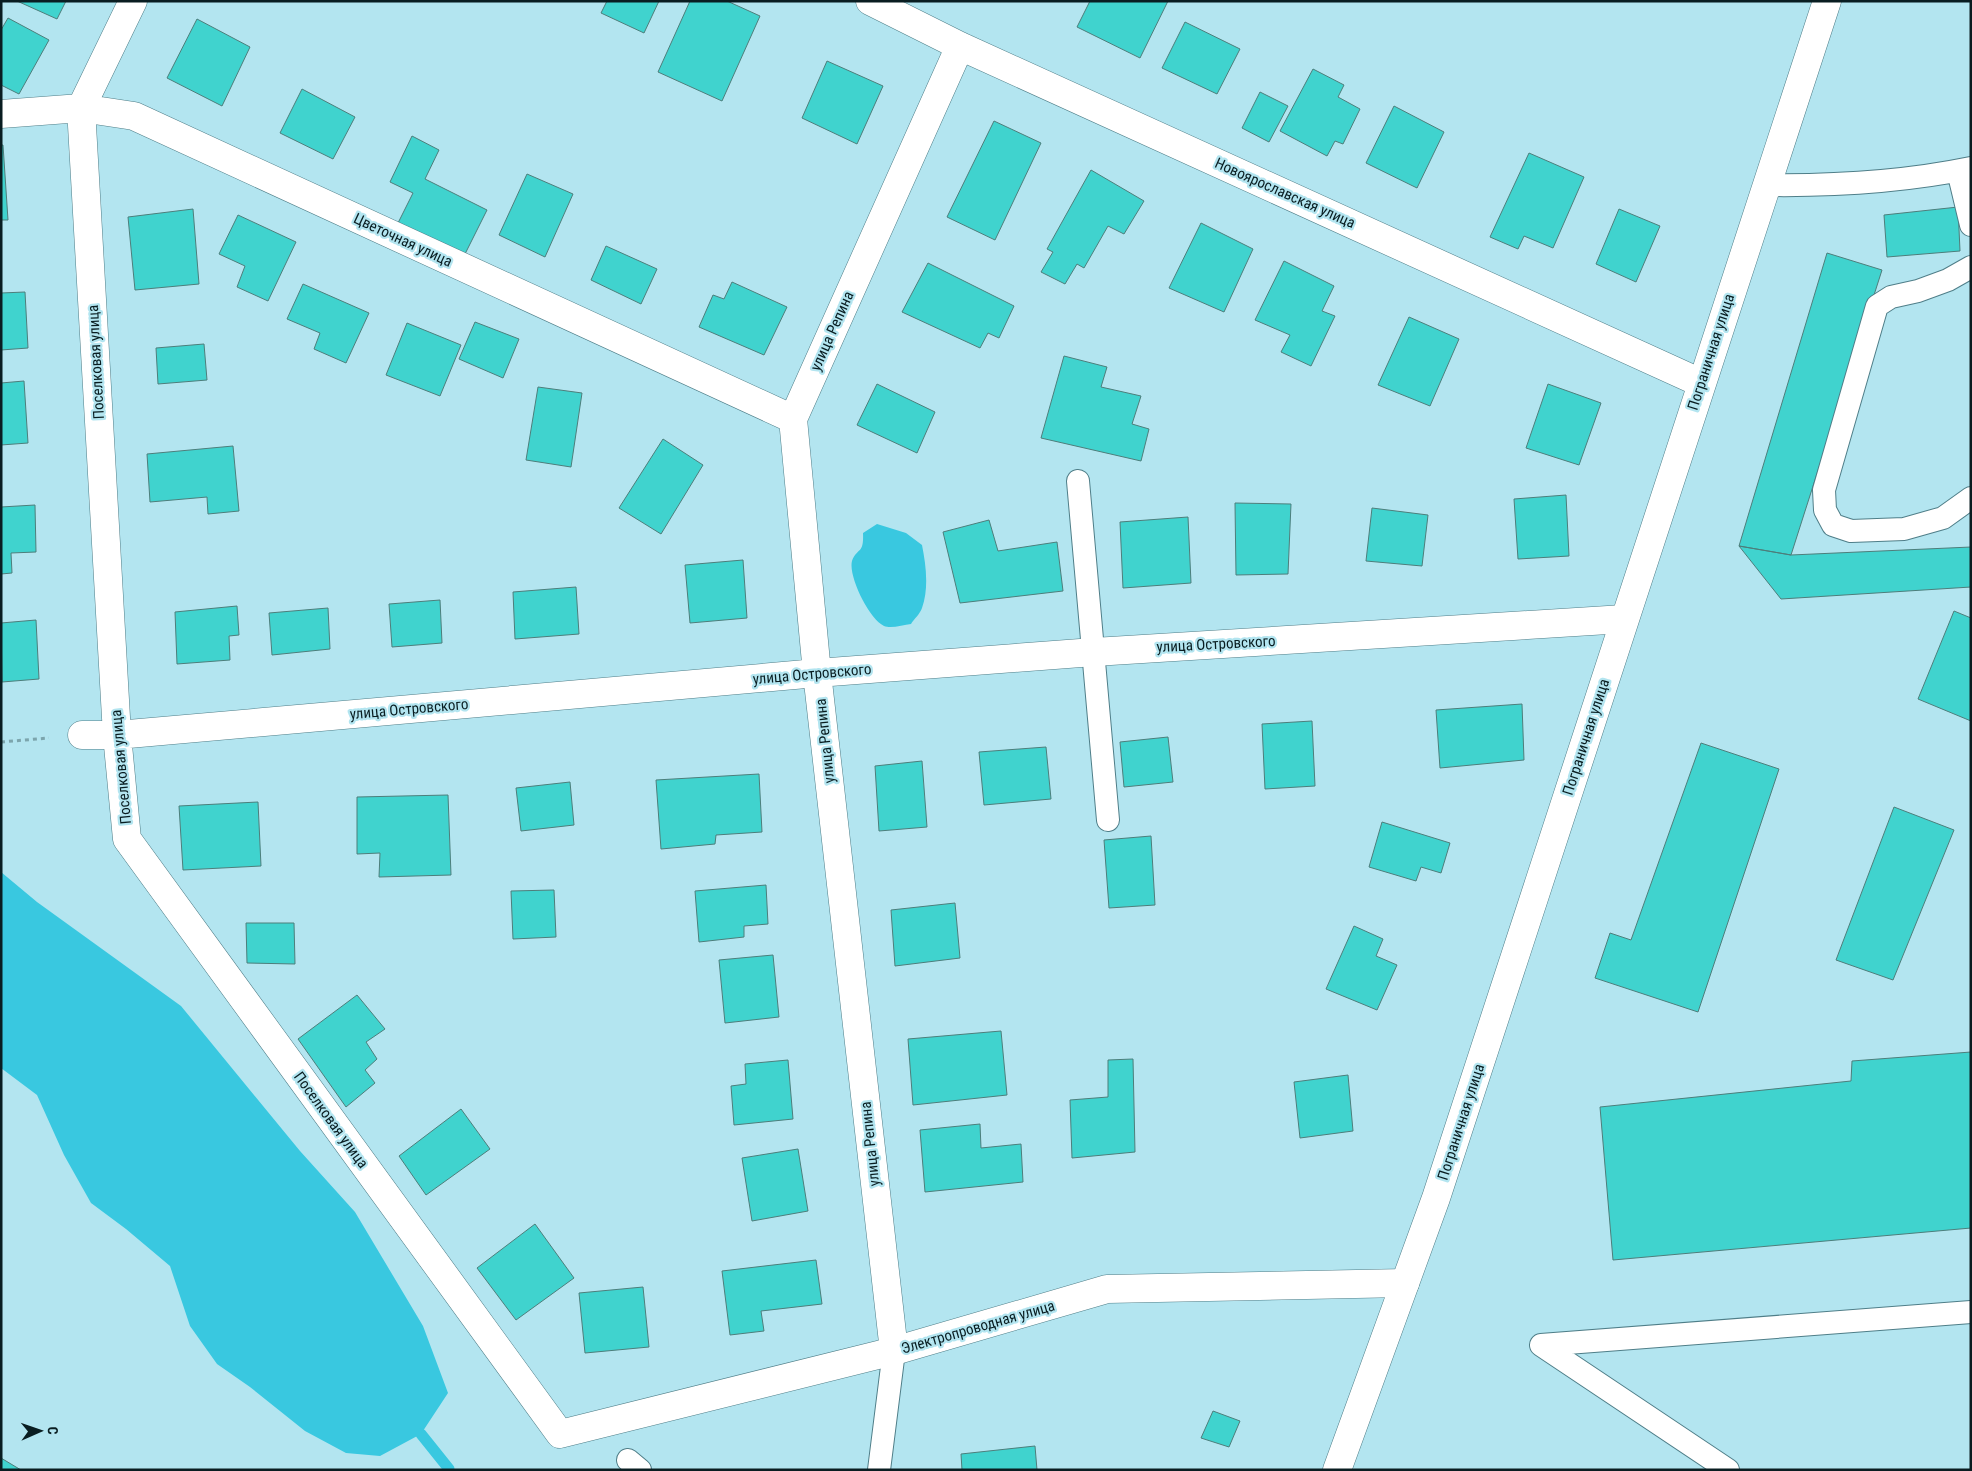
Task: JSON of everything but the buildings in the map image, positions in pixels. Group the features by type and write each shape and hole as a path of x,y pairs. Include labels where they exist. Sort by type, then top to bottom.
{"street":[{"name":"Поселковая улица","path":"133,1 81,108 117,735 127,838 560,1434"},
{"name":"Новоярославская улица","path":"870,1 960,46 1701,383"},
{"name":"Пограничная улица","path":"1337,1470 1436,1198 1765,185 1827,1"},
{"name":"улица Репина","path":"894,1351 817,673 792,419 960,46"},
{"name":"Цветочная улица","path":"1,114 81,108 134,116 792,419"},
{"name":"улица Островского","path":"82,735 117,735 817,673 1094,652 1624,619"},
{"name":"Электропроводная улица","path":"560,1434 894,1351 1107,1289 1405,1283"}],"lane":[{"path":"1765,185 1814,186 1889,181 1964,170 1971,225"},
{"path":"1971,267 1948,280 1891,297 1877,306 1824,490 1825,510 1833,525 1851,531 1904,529 1943,518 1971,498"},
{"path":"1078,481 1108,820"},
{"path":"1728,1470 1541,1345 1971,1312"},
{"path":"879,1470 894,1351"}],"path":[{"path":"1,742 82,735"}],"water":[{"path":"877,524 906,533 922,545 926,568 926,593 921,610 911,624 887,627 878,622 866,606 856,586 852,561 861,548 863,533"},
{"path":"1,872 37,902 181,1006 300,1151 355,1212 423,1326 448,1393 421,1434 380,1456 346,1453 305,1431 250,1387 217,1364 190,1326 170,1266 91,1203 64,1155 37,1095 1,1068"}],"waterway":[{"path":"421,1434 449,1469"}]}
